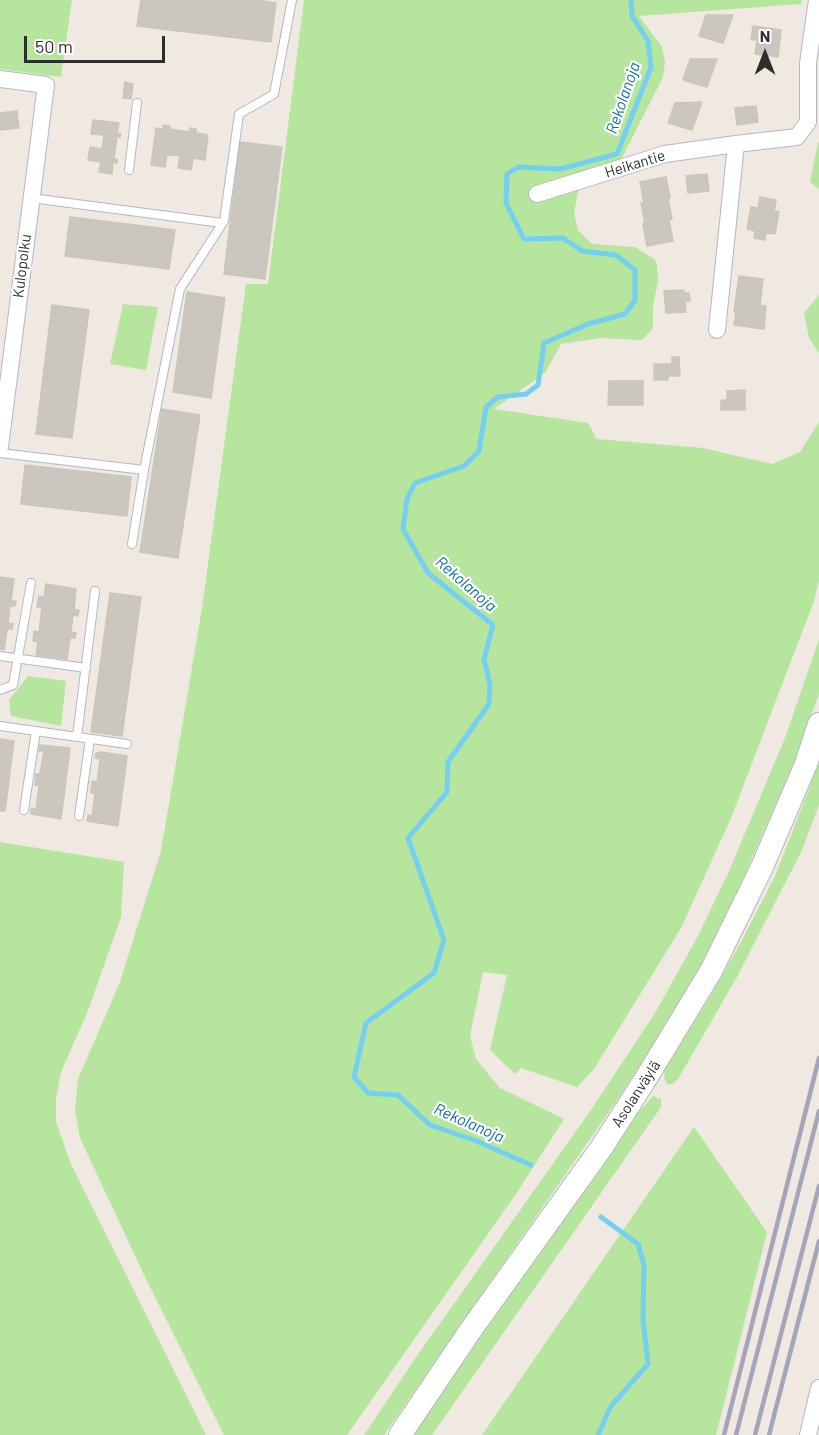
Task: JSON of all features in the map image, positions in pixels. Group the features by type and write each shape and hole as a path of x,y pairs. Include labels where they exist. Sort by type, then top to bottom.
{"main road":[{"name":"Asolanväylä","path":"400,1435 470,1331 602,1147 711,971 762,867 806,764 819,724"}],"street":[{"name":"Heikantie","path":"537,194 664,154 796,137 808,122 808,63 817,0"},
{"name":"Kulopolku","path":"0,79 46,85 0,447"},
{"path":"717,330 736,144"},
{"path":"808,1435 819,1388"}],"lane":[{"path":"132,544 144,470 180,289 222,223 239,114 274,94 292,0"},
{"path":"129,170 137,103"},
{"path":"31,198 222,223"},
{"path":"0,453 144,470"},
{"path":"0,690 13,685 31,583"},
{"path":"76,737 96,591"},
{"path":"0,657 86,668"},
{"path":"0,726 127,744"},
{"path":"24,810 36,731"},
{"path":"79,816 90,739"}],"green space":[{"path":"0,0 72,0 61,77 0,69"},
{"path":"304,0 802,0 801,4 639,16 662,47 665,62 663,77 620,162 582,171 574,213 578,230 592,244 635,247 654,259 657,264 658,280 653,307 653,328 642,340 600,338 561,344 545,373 494,409 588,423 597,439 703,448 772,464 800,452 819,422 819,580 814,601 731,818 681,928 594,1069 577,1087 521,1068 515,1074 490,1050 507,975 483,972 470,1036 476,1059 500,1088 564,1119 516,1194 347,1435 224,1435 144,1275 80,1138 75,1109 78,1079 120,982 161,851 202,608 246,284 268,284"},
{"path":"819,142 819,189 810,182"},
{"path":"819,295 819,353 809,338 804,313"},
{"path":"123,304 158,307 146,370 110,364"},
{"path":"819,639 819,694 794,762 742,881 703,961 669,1021 613,1106 384,1435 364,1435 412,1363 591,1110 655,1013 698,936 729,871 785,738"},
{"path":"28,676 66,681 61,726 11,716 9,700"},
{"path":"819,763 819,805 802,850 737,977 678,1079 673,1084 667,1084 664,1077 665,1068 710,997 775,876"},
{"path":"0,842 124,862 121,917 89,1008 61,1072 56,1099 56,1122 71,1164 206,1435 0,1435"},
{"path":"653,1096 661,1099 661,1107 432,1435 412,1435 631,1121"},
{"path":"694,1127 767,1232 716,1435 482,1435"}],"building":[{"path":"141,0 255,0 276,3 271,42 137,26"},
{"path":"706,15 733,15 723,43 699,36"},
{"path":"753,26 781,30 778,57 755,54 757,40 751,40"},
{"path":"690,59 717,59 707,87 683,80"},
{"path":"125,82 133,84 131,99 123,98"},
{"path":"702,102 692,130 668,123 675,103"},
{"path":"756,106 758,122 737,125 735,108"},
{"path":"17,111 19,128 0,130 0,113"},
{"path":"93,120 119,123 117,133 121,134 117,137 114,159 117,159 117,163 113,162 112,174 99,172 101,162 88,160 90,147 102,149 104,135 91,134"},
{"path":"163,125 170,126 170,129 189,132 190,128 196,129 196,133 208,135 205,160 193,158 191,170 178,168 180,156 167,155 165,167 151,165 156,128 163,129"},
{"path":"240,142 282,147 265,279 224,274"},
{"path":"707,174 709,191 688,193 686,176"},
{"path":"666,177 673,241 647,246 640,182"},
{"path":"760,197 776,200 774,211 779,212 775,234 766,233 765,240 754,238 755,231 747,229 751,207 758,208"},
{"path":"70,217 175,230 169,269 65,256"},
{"path":"739,276 763,279 760,305 766,306 764,329 734,325"},
{"path":"684,290 684,293 689,293 690,301 685,302 686,312 666,313 664,291"},
{"path":"187,292 225,298 211,398 173,392"},
{"path":"52,305 89,310 72,438 36,434"},
{"path":"672,357 679,357 680,376 668,376 668,380 654,380 654,364 672,364"},
{"path":"609,381 643,381 643,405 608,405"},
{"path":"745,390 745,410 721,410 721,400 727,400 727,391"},
{"path":"162,409 200,415 178,558 140,552"},
{"path":"25,465 131,477 127,516 21,504"},
{"path":"0,577 14,579 11,601 16,601 15,606 10,606 8,623 13,624 12,629 7,629 4,650 0,649"},
{"path":"46,584 76,589 74,610 79,610 78,616 73,615 71,632 76,633 75,638 70,638 67,659 36,655 38,642 33,641 34,631 39,632 42,607 37,607 39,596 44,597"},
{"path":"110,593 141,597 122,736 91,732"},
{"path":"0,739 14,741 5,811 0,811"},
{"path":"40,745 70,748 61,819 31,814 31,808 36,809 39,786 35,785 36,774 40,774 44,751 39,751"},
{"path":"96,753 127,756 118,826 87,821 88,815 92,816 95,793 91,793 92,781 97,782 100,759 95,758"}],"waterway":[{"name":"Rekolanoja","path":"531,1165 474,1140 430,1125 398,1095 368,1093 354,1077 366,1023 434,973 444,940 408,838 447,792 448,762 489,704 490,685 484,659 493,625 428,573 403,529 407,499 415,483 464,466 479,451 486,407 498,397 526,394 538,385 544,343 588,324 625,314 635,300 635,270 616,255 582,251 563,238 524,239 506,203 507,174 518,167 560,169 617,154 651,67 648,41 632,16 631,0"},
{"name":"Rekolanoja","path":"598,1435 611,1406 648,1364 643,1320 644,1265 638,1244 601,1217"}],"railway":[{"path":"724,1435 819,1058"},
{"path":"736,1435 819,1111"},
{"path":"755,1435 819,1186"},
{"path":"769,1435 819,1241"}]}
